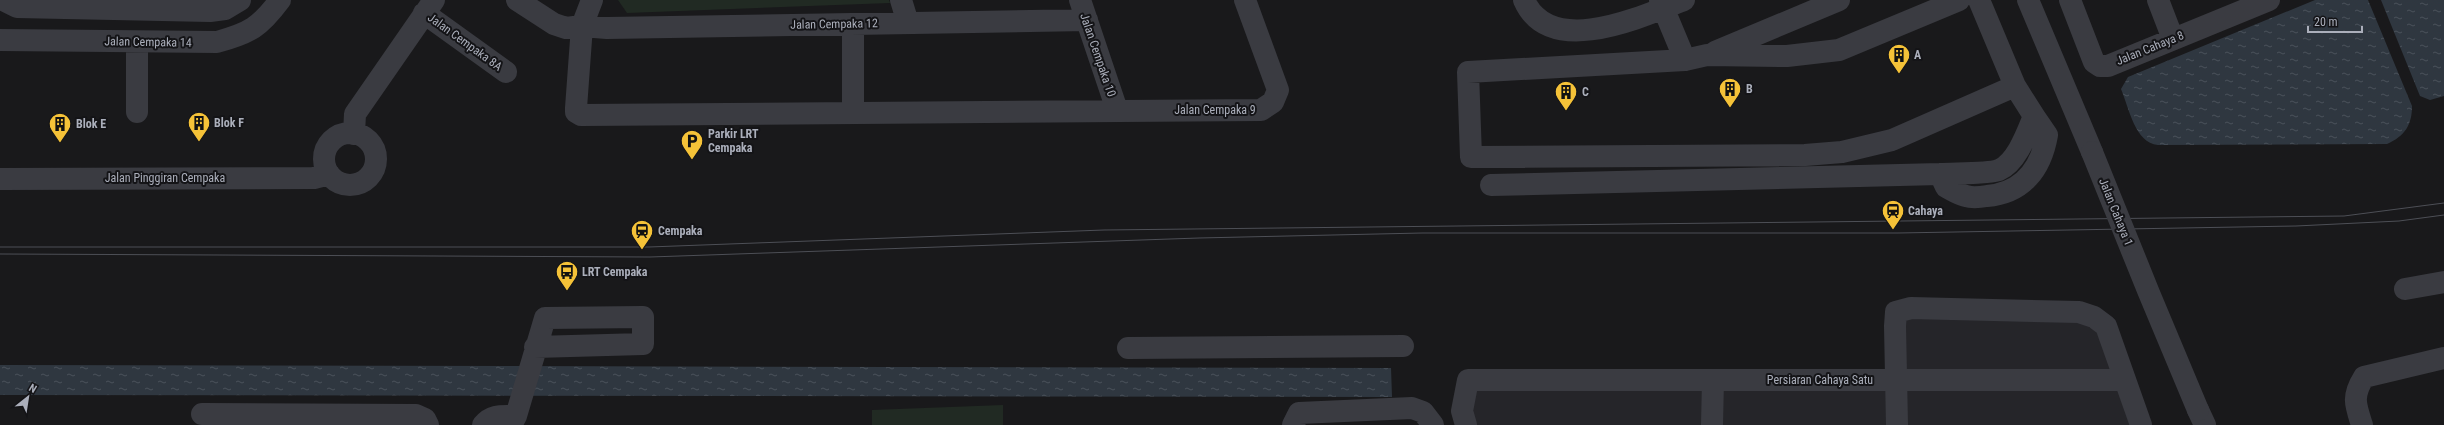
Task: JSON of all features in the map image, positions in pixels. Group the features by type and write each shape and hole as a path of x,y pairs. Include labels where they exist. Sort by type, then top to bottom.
{"street":[{"path":"3,0 17,7 58,4 153,5 210,11 225,9 240,0"},
{"name":"Jalan Cempaka 14","path":"0,40 217,42 243,35 264,21 280,0"},
{"name":"Jalan Cempaka 12","path":"517,0 554,24 566,28 582,26 607,28 1087,20"},
{"path":"582,26 592,0"},
{"path":"901,0 908,23"},
{"name":"Jalan Cempaka 10","path":"1080,0 1117,110"},
{"name":"Jalan Cempaka 9","path":"582,26 576,108 578,114 1261,110 1273,102 1278,90 1245,0"},
{"path":"1524,0 1530,13 1540,21 1551,26 1582,31 1613,26 1661,4 1684,0"},
{"path":"1707,56 1839,0"},
{"path":"1959,0 1839,50 1787,56 1707,56 1685,60 1468,72 1471,157 1805,156 1842,152 1892,140 2015,86"},
{"path":"1491,185 1940,174 1998,170 2010,161 2020,147 2034,116 2015,86 1979,0"},
{"name":"Jalan Cahaya 1","path":"2028,0 2202,417"},
{"name":"Jalan Cahaya 8","path":"2070,0 2094,62 2100,66 2108,66 2173,39 2244,5 2269,0"},
{"path":"2158,0 2173,39"},
{"path":"1661,4 1685,60"},
{"path":"354,134 355,114 429,6"},
{"name":"Jalan Cempaka 8A","path":"429,6 506,72"},
{"path":"853,24 853,112"},
{"path":"137,42 137,112"},
{"path":"354,134 362,136 373,148 376,156 373,172 360,183 351,185 339,182 328,174 324,157 331,141 338,136 354,134"},
{"name":"Jalan Pinggiran Cempaka","path":"0,178 314,178 328,174"},
{"path":"2405,289 2444,282"},
{"path":"1897,425 1895,380 1896,312 1910,308 2079,312 2094,317 2106,326 2141,425"},
{"path":"483,425 488,419 497,416 516,415 534,353 545,318 643,317 643,344 534,353"},
{"path":"1128,348 1403,346"},
{"path":"2362,425 2357,410 2355,392 2364,377 2444,358"},
{"name":"Persiaran Cahaya Satu","path":"1466,425 1462,411 1468,380 2124,380"},
{"path":"1712,425 1713,380"},
{"path":"1293,425 1299,413 1412,408 1423,412 1433,425"},
{"path":"202,414 416,415 425,418 428,425"}],"shaded area":[{"path":"618,0 889,0 890,3 627,13"},
{"path":"1900,315 2094,322 2133,425 1474,425 1469,411 1474,388 1901,388"},
{"path":"1003,405 1003,425 872,425 872,410"}],"water":[{"path":"2315,0 2368,0 2412,106 2409,124 2403,133 2393,141 2387,144 2158,145 2150,143 2138,131 2130,115 2121,89 2128,77"},
{"path":"2381,0 2444,0 2444,96 2430,100 2420,96"},
{"path":"0,365 1391,368 1392,397 0,395"}],"tram line":[{"path":"0,247 649,247 1104,230 2344,216 2444,203"},
{"path":"0,254 650,257 1199,238 1422,233 1898,233 2296,226 2399,221 2444,215"}],"place":[{"name":"A","path":"1899,74"},
{"name":"B","path":"1730,108"},
{"name":"C","path":"1566,112"},
{"name":"Blok F","path":"199,142"},
{"name":"Blok E","path":"60,144"},
{"name":"Parkir LRT Cempaka","path":"692,160"},
{"name":"Cahaya","path":"1893,230"},
{"name":"Cempaka","path":"642,250"},
{"name":"LRT Cempaka","path":"567,292"}]}
